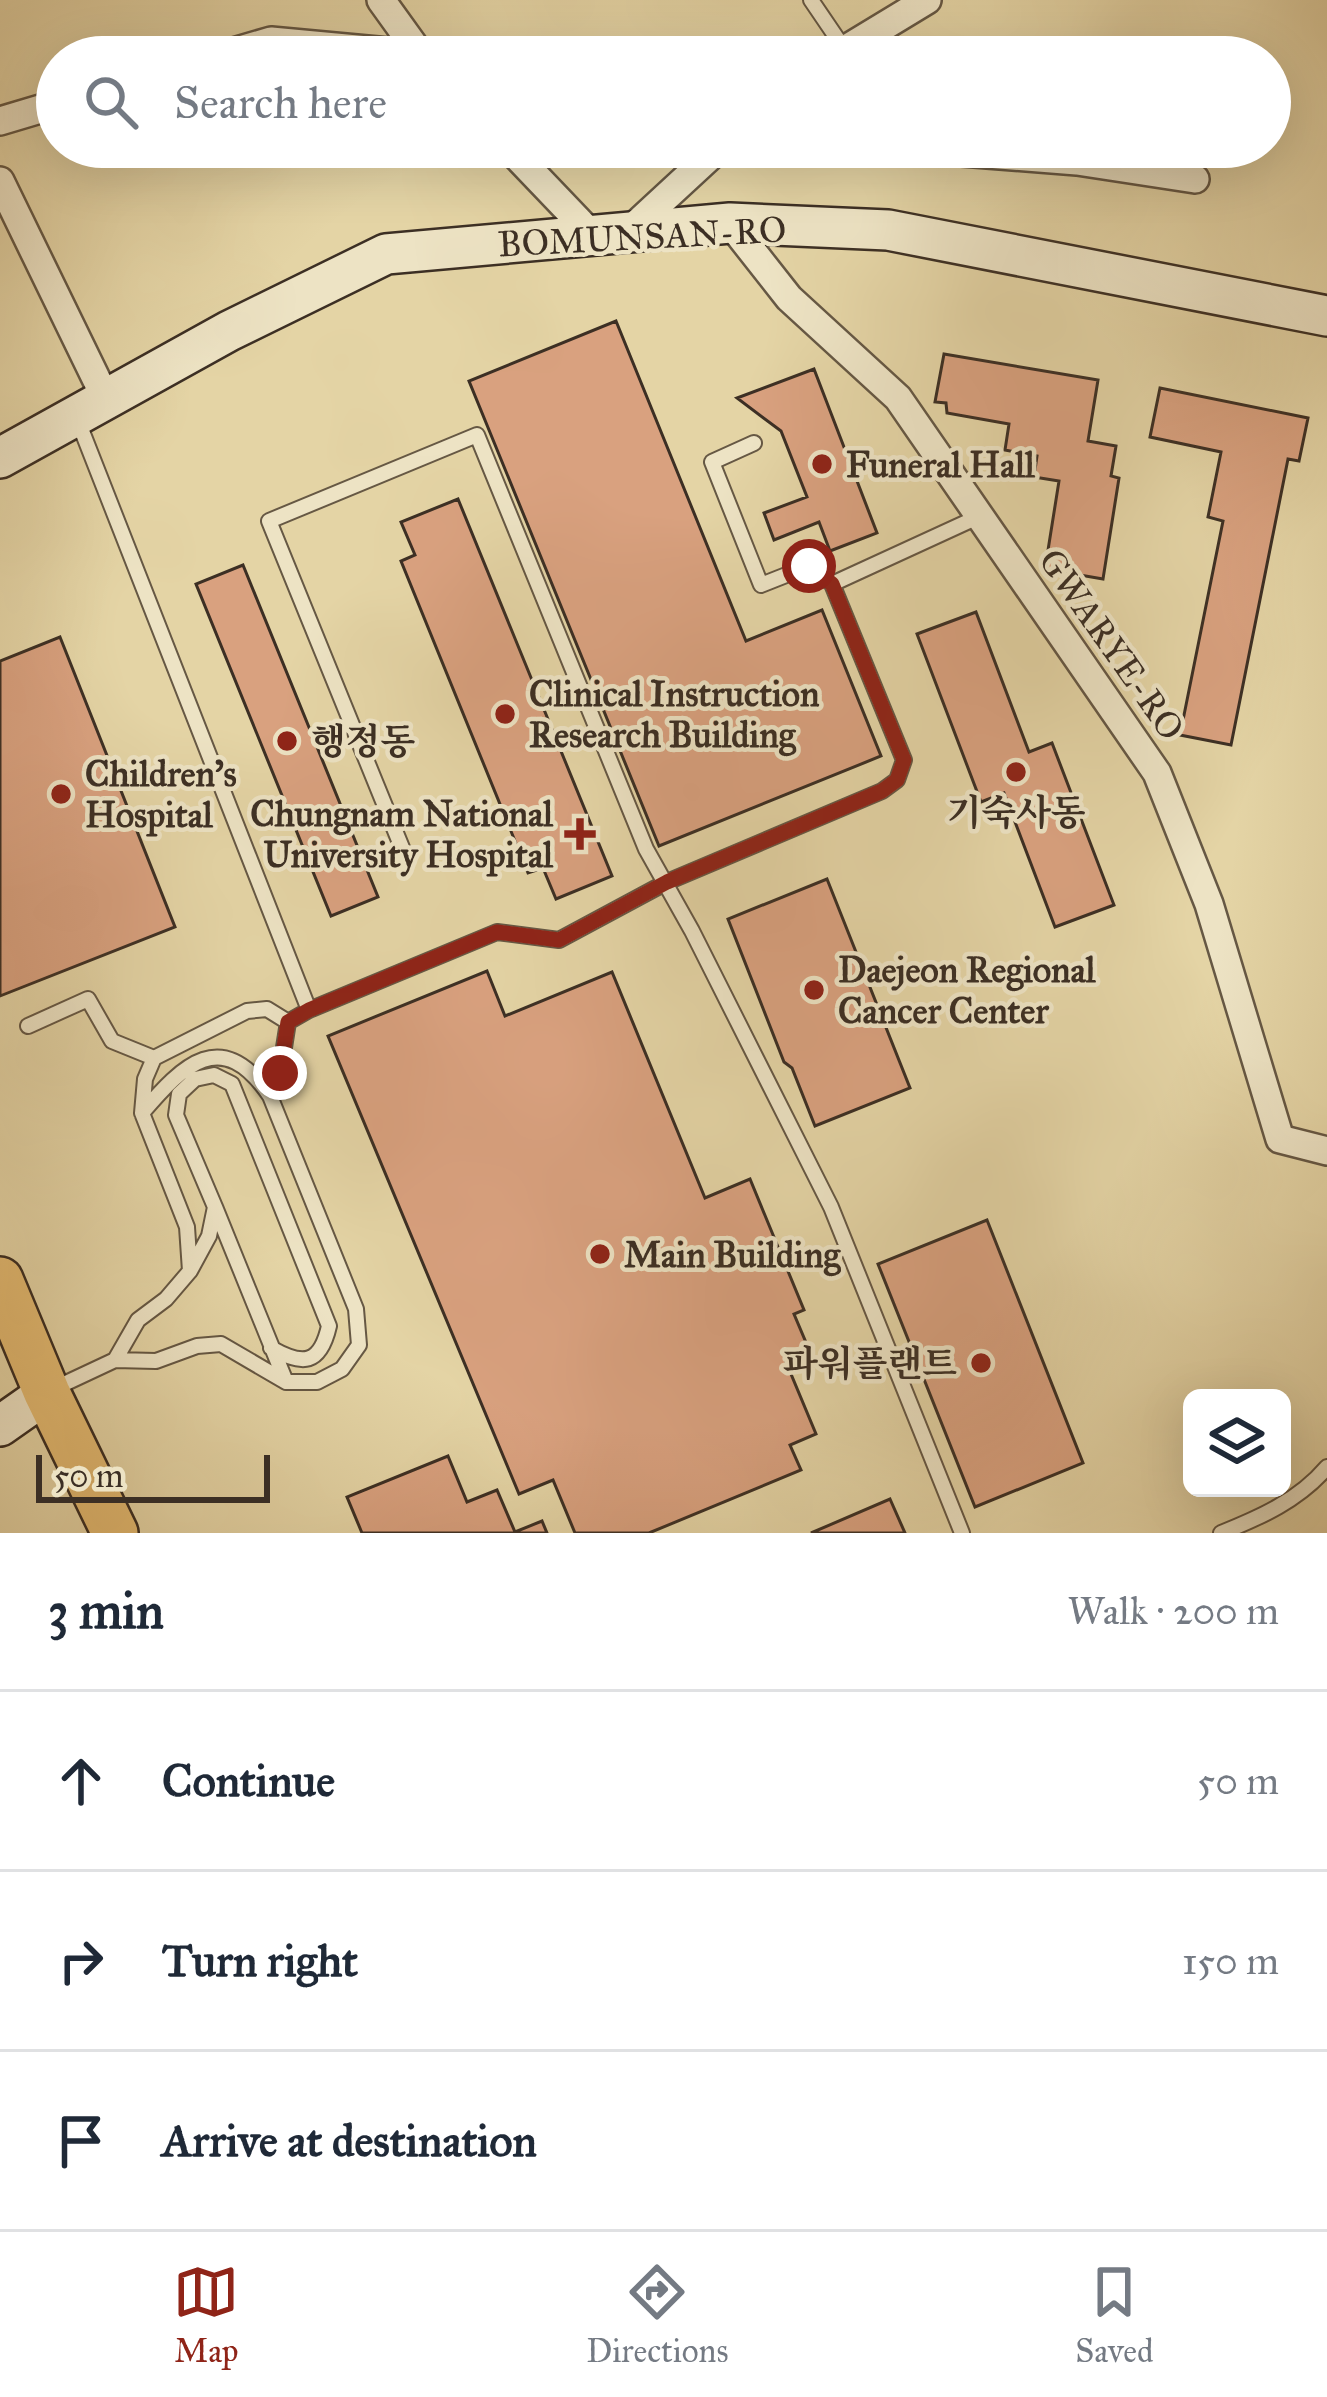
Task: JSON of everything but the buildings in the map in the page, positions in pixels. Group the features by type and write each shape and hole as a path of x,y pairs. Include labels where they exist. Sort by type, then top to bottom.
{"main road":[{"name":"BOMUNSAN-RO","path":"0,458 229,331 386,254 730,223 888,230 1327,316"},
{"path":"0,1280 47,1393 115,1533"},
{"path":"0,1426 47,1393"}],"street":[{"path":"382,0 408,36"},
{"path":"868,36 927,0"},
{"path":"0,122 36,111"},
{"path":"533,168 610,234 693,168"},
{"path":"1123,168 1195,179"},
{"path":"0,181 91,409"},
{"name":"GWARYE-RO","path":"730,223 789,298 898,398 1157,773 1209,904 1280,1139 1327,1151"}],"lane":[{"path":"811,0 830,36"},
{"path":"91,409 309,1010"},
{"path":"406,860 269,521 477,435 646,849 832,1207 962,1533"},
{"path":"288,1022 497,932 559,940 667,882 882,791 897,780 904,760 832,584 809,566 760,585 712,463 754,443"},
{"path":"832,584 980,516"},
{"path":"28,1026 88,999 112,1041 154,1058"},
{"path":"190,1271 187,1227 142,1113 145,1079 154,1058 247,1011 267,1009 288,1022"},
{"path":"270,1096 280,1073 288,1022"},
{"path":"47,1393 115,1360 156,1360 197,1346 221,1344 286,1382 317,1382 342,1369 359,1345 356,1309 270,1096 244,1068 223,1058 201,1060 178,1070 142,1113"},
{"path":"271,1348 292,1360 310,1359 324,1348 329,1326 232,1084 214,1075 195,1079 179,1094 176,1115 215,1207 271,1348 286,1382"},
{"path":"115,1360 139,1320 190,1271 209,1235 215,1207"},
{"path":"1221,1533 1280,1506 1311,1486 1327,1468"}],"place":[{"name":"Funeral Hall","path":"822,464"},
{"name":"Clinical Instruction Research Building","path":"505,714"},
{"name":"행정동","path":"287,741"},
{"name":"기숙사동","path":"1016,772"},
{"name":"Children's Hospital","path":"61,794"},
{"name":"Chungnam National University Hospital","path":"580,834"},
{"name":"Daejeon Regional Cancer Center","path":"814,990"},
{"name":"Main Building","path":"600,1254"},
{"name":"파워플랜트","path":"981,1363"}],"route":[{"path":"280,1073 288,1022 309,1010 497,932 559,940 667,882 882,791 897,780 904,760 832,584 809,566"}]}
